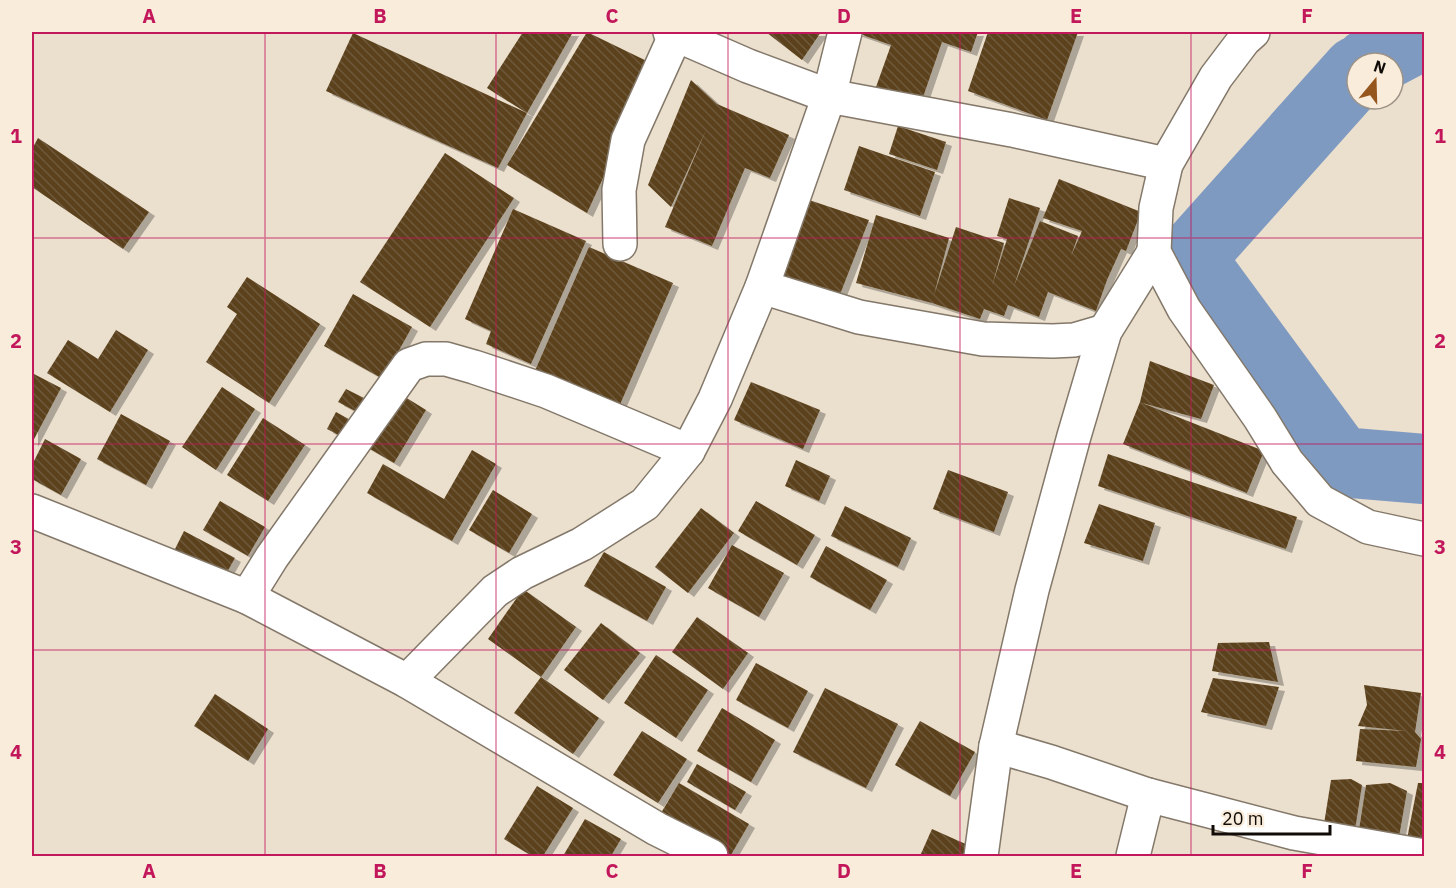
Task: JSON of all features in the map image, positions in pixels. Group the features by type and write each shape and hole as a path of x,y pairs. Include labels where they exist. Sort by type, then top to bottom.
{"street":[{"path":"407,681 495,591 522,573 582,544 645,504 688,451 715,399 762,287 829,96 845,32"},
{"path":"981,856 996,746 1032,590 1105,332 1154,252 1156,208 1166,164 1216,77 1244,40 1253,32"},
{"path":"620,244 619,190 628,140 673,33 748,66 829,96 1012,130 1166,164"},
{"path":"1154,252 1191,318 1260,418 1287,462 1320,501 1368,527 1425,539"},
{"path":"762,287 859,317 983,339 1064,340 1105,332"},
{"path":"247,597 272,557 409,365 426,359 456,361 546,391 688,451"},
{"path":"32,512 247,597 407,681 657,829 711,856"},
{"path":"996,746 1148,795 1294,832 1425,856"},
{"path":"1133,856 1148,795"}],"building":[{"path":"523,32 573,32 527,113 487,88"},
{"path":"587,32 655,65 587,213 507,165"},
{"path":"766,32 821,32 802,60"},
{"path":"854,32 978,32 971,52 942,42 921,103 876,87 891,45"},
{"path":"988,32 1078,32 1047,120 968,91"},
{"path":"353,33 527,113 498,168 326,91"},
{"path":"691,80 717,104 789,135 770,178 745,168 712,246 665,227 706,130 671,207 648,185"},
{"path":"898,126 946,142 937,170 889,154"},
{"path":"38,138 149,212 123,249 32,187 32,149"},
{"path":"859,146 935,172 920,216 844,190"},
{"path":"445,153 514,198 430,327 360,282"},
{"path":"1059,179 1141,212 1126,251 1121,249 1096,311 1048,292 1039,317 1008,305 1004,316 984,309 980,319 932,303 856,283 876,215 949,238 934,295 956,227 1004,243 992,286 1007,239 997,236 1009,198 1040,208 1014,286 1040,221 1078,236 1071,256 1082,231 1043,218"},
{"path":"803,198 869,220 839,297 776,276"},
{"path":"513,209 586,241 531,364 486,344 491,331 465,319"},
{"path":"589,247 673,283 618,409 534,373"},
{"path":"247,277 320,324 269,403 206,362 237,314 227,307"},
{"path":"353,294 412,327 383,379 324,346"},
{"path":"116,330 148,350 110,412 47,373 68,340 98,359"},
{"path":"1150,361 1214,385 1201,419 1142,403 1264,451 1247,493 1123,444 1140,402"},
{"path":"32,373 61,388 32,443"},
{"path":"751,382 820,410 803,449 734,420"},
{"path":"222,387 255,409 216,470 182,447"},
{"path":"346,389 372,402 350,441 327,429 336,412 354,422 359,413 338,402"},
{"path":"397,392 426,410 394,463 365,446"},
{"path":"121,414 170,441 146,485 97,459"},
{"path":"263,418 305,445 268,501 227,475"},
{"path":"45,439 81,459 61,495 32,479 32,465"},
{"path":"472,450 496,464 452,541 367,493 383,464 444,499"},
{"path":"1108,454 1297,517 1286,549 1098,486"},
{"path":"796,460 830,476 819,501 785,486"},
{"path":"948,470 1008,492 994,532 933,509"},
{"path":"493,490 532,514 509,553 469,530"},
{"path":"220,501 265,527 248,556 203,530"},
{"path":"756,501 815,535 797,565 738,531"},
{"path":"1099,504 1155,523 1143,561 1084,543"},
{"path":"845,506 911,538 898,567 831,536"},
{"path":"701,508 734,533 688,593 655,567"},
{"path":"184,531 235,558 222,581 172,555"},
{"path":"732,545 784,573 759,617 708,588"},
{"path":"826,546 887,580 870,610 810,577"},
{"path":"604,552 666,587 647,621 584,586"},
{"path":"523,589 576,627 541,677 488,639"},
{"path":"697,617 748,653 723,689 672,652"},
{"path":"601,623 640,653 603,700 564,670"},
{"path":"1269,642 1278,682 1212,671 1218,643"},
{"path":"656,655 708,690 676,738 624,703"},
{"path":"756,663 808,691 788,728 736,700"},
{"path":"541,677 599,718 573,754 514,713"},
{"path":"1213,678 1279,687 1266,726 1201,712"},
{"path":"1364,685 1421,693 1415,732 1421,739 1416,767 1356,761 1360,729 1406,731 1358,726 1367,705"},
{"path":"825,688 898,724 866,788 793,752"},
{"path":"215,694 268,729 248,761 194,726"},
{"path":"722,708 775,740 751,782 697,751"},
{"path":"920,721 975,752 950,796 895,765"},
{"path":"642,731 687,759 658,803 613,775"},
{"path":"697,764 746,792 735,810 687,782"},
{"path":"1351,779 1362,785 1355,830 1324,824 1331,780"},
{"path":"679,783 749,824 731,855 661,813"},
{"path":"1390,783 1407,791 1399,837 1359,830 1366,785"},
{"path":"1418,783 1424,783 1424,841 1407,839"},
{"path":"537,786 573,808 543,856 532,856 504,839"},
{"path":"585,819 621,839 611,856 563,856"},
{"path":"932,829 970,846 965,856 920,856"}],"waterway":[{"path":"1392,51 1424,34"},
{"path":"1345,84 1190,258 1340,462 1424,469"}]}
